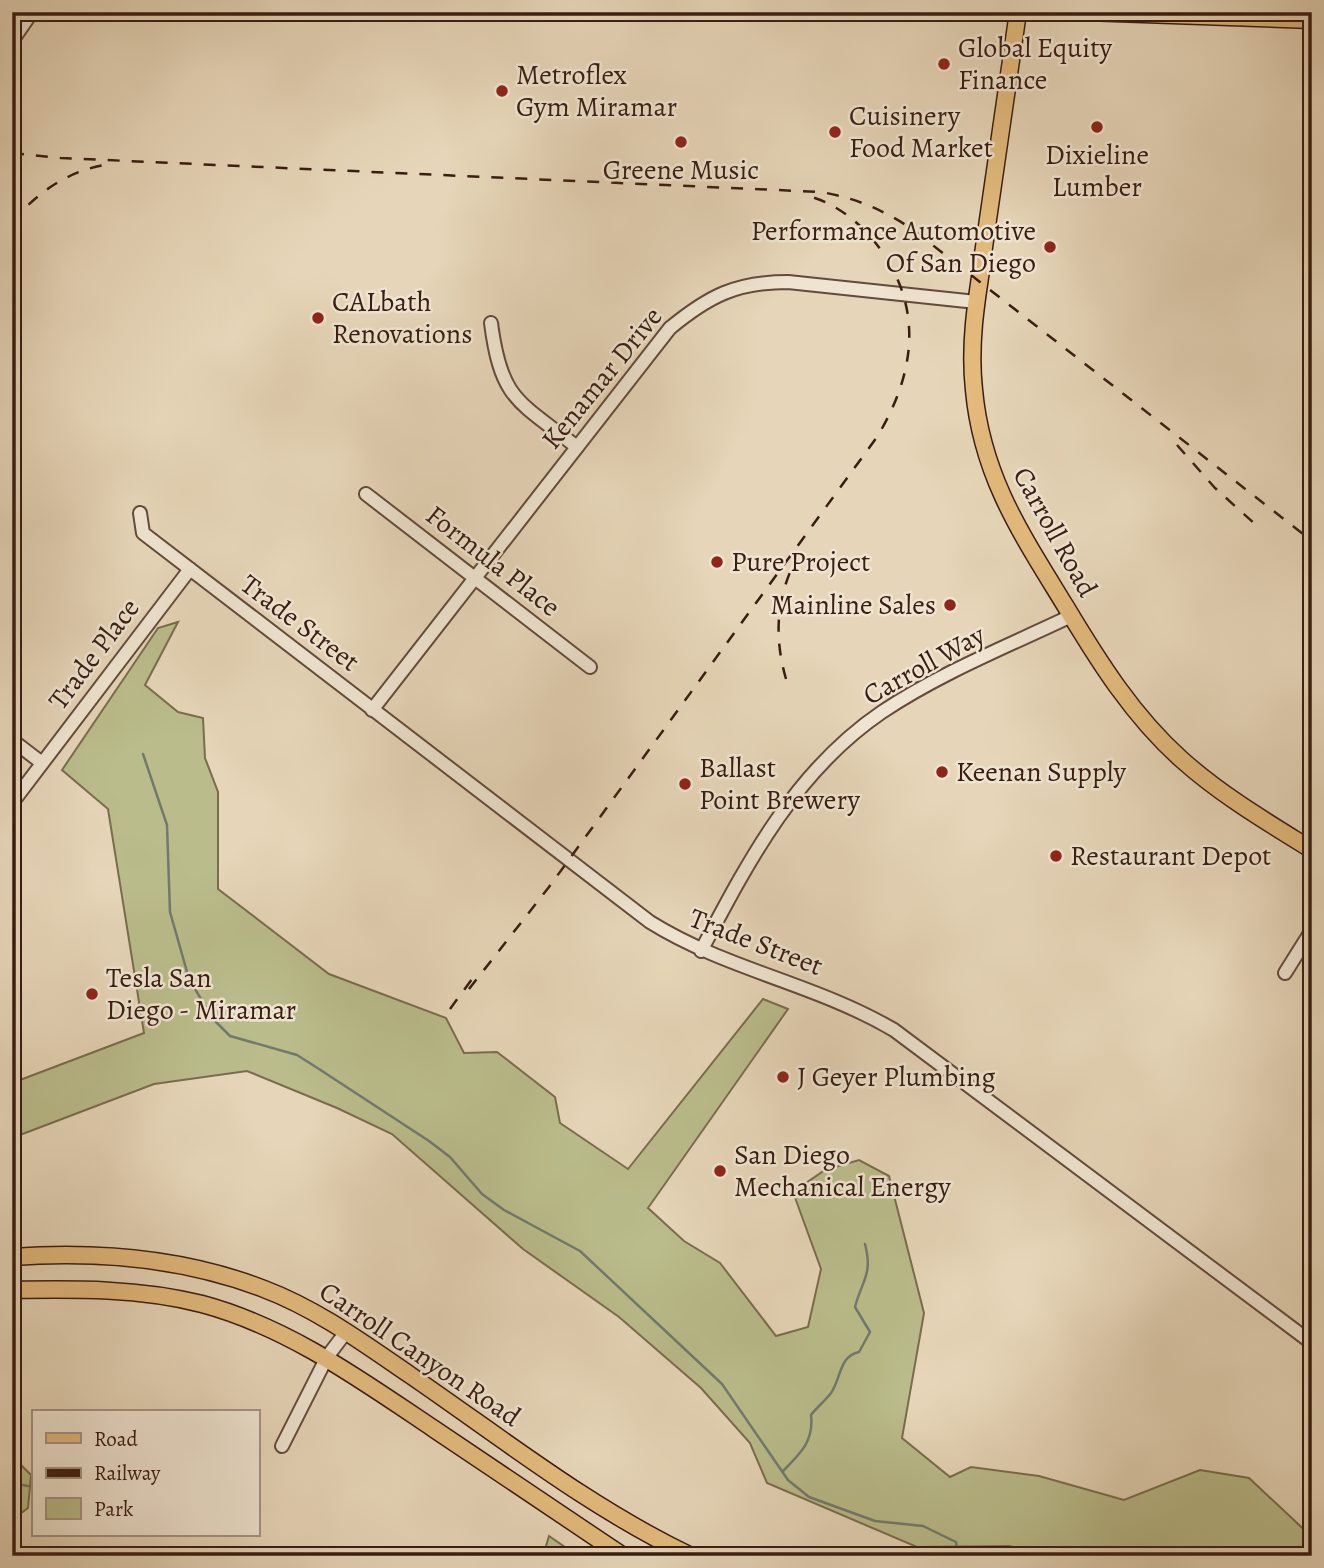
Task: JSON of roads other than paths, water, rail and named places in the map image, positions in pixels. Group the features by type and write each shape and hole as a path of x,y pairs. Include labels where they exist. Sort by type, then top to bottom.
{"main road":[{"name":"Carroll Road","path":"1018,12 976,302 974,391 992,472 1008,513 1124,696 1179,757 1237,803 1312,850"},
{"path":"1086,12 1312,20"},
{"name":"Carroll Canyon Road","path":"12,1257 121,1257 200,1269 265,1289 346,1332 565,1483 648,1535 691,1556"},
{"name":"Carroll Canyon Road","path":"12,1290 88,1289 157,1295 204,1305 255,1323 327,1357 623,1556"}],"street":[{"path":"12,41 32,12"},
{"name":"Kenamar Drive","path":"372,709 670,328 698,304 728,289 759,282 788,282 976,302"},
{"path":"491,323 496,363 505,384 517,400 576,446"},
{"name":"Formula Place","path":"366,494 590,667"},
{"name":"Trade Street","path":"141,513 143,533 650,922 701,951 855,1007 894,1030 1312,1343"},
{"name":"Trade Place","path":"12,803 190,569"},
{"name":"Carroll Way","path":"701,951 756,847 790,800 838,747 880,713 915,692 1071,616"},
{"path":"12,740 42,763"},
{"path":"1285,973 1312,930"},
{"path":"282,1446 327,1357 346,1332"}],"waterway":[{"path":"143,754 167,825 170,912 189,979 213,1019 230,1036 297,1055 429,1141 450,1157 482,1194 504,1210 580,1251 722,1384 788,1480 809,1497 875,1521 923,1526 956,1542 958,1556"},
{"path":"783,1471 801,1452 808,1439 811,1415 831,1393 844,1363 852,1354 859,1352 870,1332 855,1307 866,1277 868,1263 865,1244"},
{"path":"12,1483 28,1486"}],"railway":[{"path":"12,153 61,158 821,192 845,198 879,210 912,229 1312,541"},
{"path":"12,222 53,185 77,173 104,165"},
{"path":"469,989 549,887 877,437 890,412 907,362 907,313 901,289 890,265 860,226 836,208 808,196"},
{"path":"1177,445 1215,488 1255,524"},
{"path":"786,679 780,648 779,618 784,589 796,559"},
{"path":"450,1009 472,979"}],"place":[{"name":"Global Equity Finance","path":"944,64"},
{"name":"Metroflex Gym Miramar","path":"502,91"},
{"name":"Dixieline Lumber","path":"1097,127"},
{"name":"Cuisinery Food Market","path":"835,132"},
{"name":"Greene Music","path":"681,142"},
{"name":"Performance Automotive Of San Diego","path":"1050,247"},
{"name":"CALbath Renovations","path":"318,318"},
{"name":"Pure Project","path":"717,562"},
{"name":"Mainline Sales","path":"950,605"},
{"name":"Keenan Supply","path":"942,772"},
{"name":"Ballast Point Brewery","path":"685,784"},
{"name":"Restaurant Depot","path":"1056,856"},
{"name":"Tesla San Diego - Miramar","path":"92,994"},
{"name":"J Geyer Plumbing","path":"783,1077"},
{"name":"San Diego Mechanical Energy","path":"720,1171"}]}
